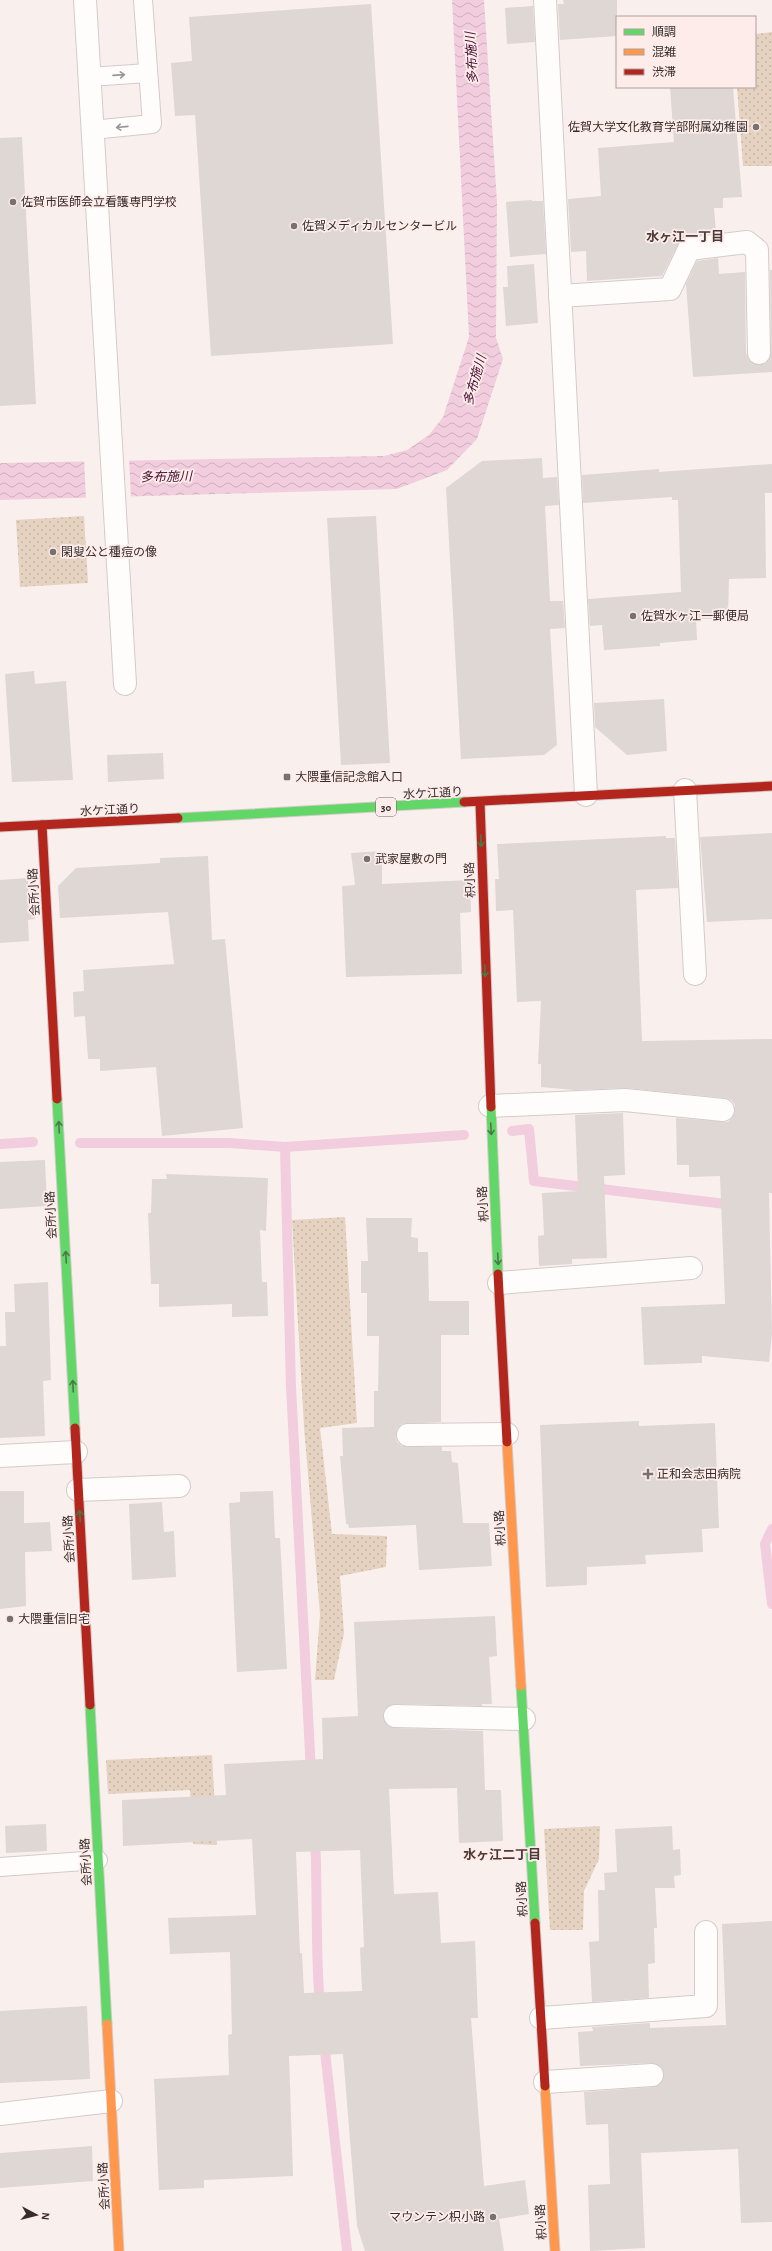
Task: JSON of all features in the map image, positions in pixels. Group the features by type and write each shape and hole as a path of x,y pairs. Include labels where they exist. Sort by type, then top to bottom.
{"street":[{"path":"85,0 126,684"},
{"path":"545,0 586,795"},
{"path":"560,296 670,289 689,249 747,242 757,250 759,353"},
{"name":"水ケ江通り","path":"0,827 772,786"},
{"path":"685,790 695,974"},
{"name":"枳小路","path":"480,802 490,1106 499,1283 544,2082 555,2251"},
{"name":"会所小路","path":"42,825 119,2251"},
{"path":"490,1106 625,1100 723,1110"},
{"path":"499,1283 691,1268"},
{"path":"408,1435 507,1434"},
{"path":"0,1456 76,1452"},
{"path":"78,1490 179,1486"},
{"path":"395,1716 524,1719"},
{"path":"541,2018 706,2006 706,1932"},
{"path":"544,2082 652,2075"},
{"path":"0,2114 111,2101"}],"lane":[{"path":"92,130 152,124 143,0"},
{"path":"89,77 148,73"},
{"path":"0,1867 98,1860"}],"shaded area":[{"name":"佐賀大学文化教育学部附属幼稚園","path":"772,32 772,166 743,166 737,88 756,88 756,34"},
{"path":"84,516 88,583 20,587 16,520"},
{"path":"345,1217 357,1423 320,1428 332,1534 387,1536 386,1567 340,1576 344,1633 334,1680 315,1680 320,1614 304,1427 292,1220"},
{"path":"212,1755 217,1845 193,1844 190,1790 108,1794 106,1760"},
{"path":"600,1826 599,1859 584,1891 583,1930 550,1930 544,1829"}],"water":[{"name":"多布施川","path":"452,0 484,0 497,202 496,338 503,359 477,439 447,470 397,489 0,500 0,463 384,456 407,450 429,435 443,417 469,337"}],"pier":[{"path":"84,459 129,459 131,498 86,499"}],"building":[{"path":"563,0 617,0 616,36 560,40 558,4 564,4"},
{"name":"佐賀メディカルセンタービル","path":"371,4 393,344 211,356 195,115 175,116 171,63 192,61 189,17"},
{"path":"533,6 535,42 507,44 505,8"},
{"path":"670,88 733,88 742,197 723,198 723,208 714,208 716,233 681,239 662,276 587,281 586,251 571,252 568,199 601,196 598,148 674,142"},
{"name":"佐賀市医師会立看護専門学校","path":"22,137 36,404 0,406 0,138"},
{"path":"532,200 543,201 546,254 510,257 506,202"},
{"path":"718,258 719,274 745,272 746,353 749,360 759,365 766,363 771,353 770,270 772,270 772,372 693,377 686,284 697,261"},
{"path":"534,264 538,323 506,326 503,287 508,287 507,266"},
{"path":"542,458 543,478 557,477 559,505 545,506 550,601 563,601 565,628 550,629 557,745 544,755 461,759 446,488 482,461"},
{"path":"772,464 772,493 765,493 766,578 729,579 728,616 714,616 713,619 696,619 697,640 660,643 660,646 604,650 602,625 590,626 588,599 681,592 678,500 672,500 672,497 583,503 582,475 659,469 659,472"},
{"path":"376,516 390,763 341,765 327,518"},
{"path":"34,671 35,684 66,681 73,780 12,782 5,674"},
{"path":"664,699 667,751 627,755 595,727 594,703"},
{"path":"163,753 164,779 108,782 107,755"},
{"path":"772,833 772,919 707,922 700,837"},
{"path":"666,836 666,838 675,838 678,888 636,890 642,1041 772,1039 772,1193 769,1193 772,1334 769,1362 702,1356 702,1363 644,1365 641,1307 725,1304 720,1176 689,1177 689,1165 677,1165 676,1118 728,1122 733,1117 735,1105 731,1100 724,1098 626,1088 574,1090 541,1087 541,1064 538,1064 541,1001 517,1002 513,910 496,911 495,879 499,879 497,844"},
{"path":"382,851 382,884 470,880 471,912 460,913 462,974 346,977 342,886 355,885 351,853"},
{"path":"208,856 212,940 225,939 243,1128 162,1136 156,1067 100,1071 100,1059 88,1059 85,1016 74,1017 73,992 84,991 83,970 174,964 168,912 60,918 58,886 76,868 160,863 160,858"},
{"path":"28,878 29,914 34,909 35,919 28,920 29,941 0,943 0,880"},
{"path":"623,1113 625,1175 604,1176 607,1258 572,1259 572,1264 539,1266 538,1236 544,1235 542,1193 578,1191 575,1115"},
{"path":"45,1160 47,1206 0,1209 0,1162"},
{"path":"166,1174 268,1178 266,1231 260,1230 262,1282 267,1282 268,1316 232,1317 232,1304 159,1307 159,1284 151,1284 148,1213 151,1213 152,1179 167,1179"},
{"path":"366,1218 412,1218 411,1237 418,1238 418,1252 428,1252 429,1301 469,1301 469,1335 441,1335 441,1422 402,1424 397,1429 396,1436 397,1442 402,1446 442,1447 442,1451 451,1451 452,1462 458,1463 463,1523 489,1523 492,1566 419,1570 416,1525 349,1528 348,1524 346,1524 340,1456 343,1456 342,1428 374,1427 374,1391 378,1391 379,1336 367,1336 367,1293 361,1293 361,1261 368,1261"},
{"path":"48,1282 51,1380 43,1381 45,1436 0,1438 0,1346 6,1346 5,1312 15,1312 14,1284"},
{"path":"639,1421 639,1426 715,1423 719,1528 702,1529 703,1552 645,1555 646,1564 587,1567 587,1585 546,1587 540,1425"},
{"path":"0,1491 24,1491 24,1523 50,1522 52,1551 25,1552 26,1606 0,1609"},
{"path":"273,1491 275,1538 280,1538 287,1669 237,1672 229,1503 240,1502 240,1492"},
{"path":"162,1502 164,1532 174,1531 176,1577 132,1580 129,1504"},
{"path":"495,1616 497,1656 489,1657 492,1704 482,1704 482,1706 395,1704 385,1709 383,1716 388,1726 395,1728 483,1731 485,1790 501,1790 503,1841 459,1843 457,1788 389,1789 394,1894 438,1892 441,1943 475,1941 478,2018 471,2018 484,2186 525,2180 529,2214 499,2219 504,2251 365,2251 357,2226 343,2054 289,2056 293,2176 204,2180 204,2188 159,2190 154,2079 229,2075 228,2035 232,2034 230,1952 170,1954 168,1918 256,1915 252,1839 123,1846 122,1800 226,1795 224,1764 323,1759 322,1718 358,1716 354,1622","holes":["360,1850 364,1947 360,1948 362,1991 304,1993 302,1953 300,1953 296,1852"]},
{"path":"46,1824 47,1851 6,1853 5,1826"},
{"path":"672,1826 673,1850 680,1849 681,1875 674,1876 675,1888 655,1888 657,1928 654,1928 655,1963 648,1964 649,1998 592,2002 589,1942 599,1941 598,1890 605,1890 604,1873 617,1872 615,1829"},
{"path":"772,1921 772,2222 741,2223 738,2149 641,2153 645,2248 590,2251 588,2185 610,2184 608,2124 586,2125 584,2092 653,2087 659,2085 664,2075 662,2068 652,2063 580,2066 578,2032 593,2031 592,2027 650,2023 650,2028 726,2025 722,1924"},
{"path":"87,2006 90,2079 0,2083 0,2011"},
{"path":"92,2146 93,2181 0,2188 0,2153"}],"waterway":[{"path":"512,1131 529,1129 534,1181 734,1205"},
{"path":"80,1143 230,1143 285,1147 464,1135"},
{"path":"0,1144 33,1142"},
{"path":"285,1147 291,1387 311,1772"},
{"path":"772,1529 765,1544 772,1604"},
{"path":"315,1838 320,2006"},
{"path":"324,2042 347,2251"}],"traffic: fast":[{"path":"178,818 464,802"},
{"path":"57,1099 75,1428"},
{"path":"491,1107 498,1274"},
{"path":"521,1686 535,1923"},
{"path":"90,1705 107,2024"}],"traffic: slow":[{"path":"507,1442 521,1686"},
{"path":"107,2024 119,2251"},
{"path":"545,2086 555,2251"}],"traffic: jam":[{"path":"464,802 772,786"},
{"path":"480,802 491,1107"},
{"path":"0,827 178,818"},
{"path":"42,825 57,1099"},
{"path":"498,1274 507,1442"},
{"path":"75,1428 90,1705"},
{"path":"535,1923 545,2086"}],"place":[{"name":"佐賀大学文化教育学部附属幼稚園","path":"756,127"},
{"name":"佐賀市医師会立看護専門学校","path":"13,202"},
{"name":"佐賀メディカルセンタービル","path":"294,226"},
{"name":"閑叟公と種痘の像","path":"53,552"},
{"name":"佐賀水ヶ江一郵便局","path":"633,616"},
{"name":"大隈重信記念館入口","path":"287,777"},
{"name":"武家屋敷の門","path":"367,859"},
{"name":"正和会志田病院","path":"648,1474"},
{"name":"大隈重信旧宅","path":"10,1619"},
{"name":"マウンテン枳小路","path":"493,2217"}],"district":[{"name":"水ヶ江一丁目","path":"685,236"},
{"name":"水ヶ江二丁目","path":"502,1854"}]}
